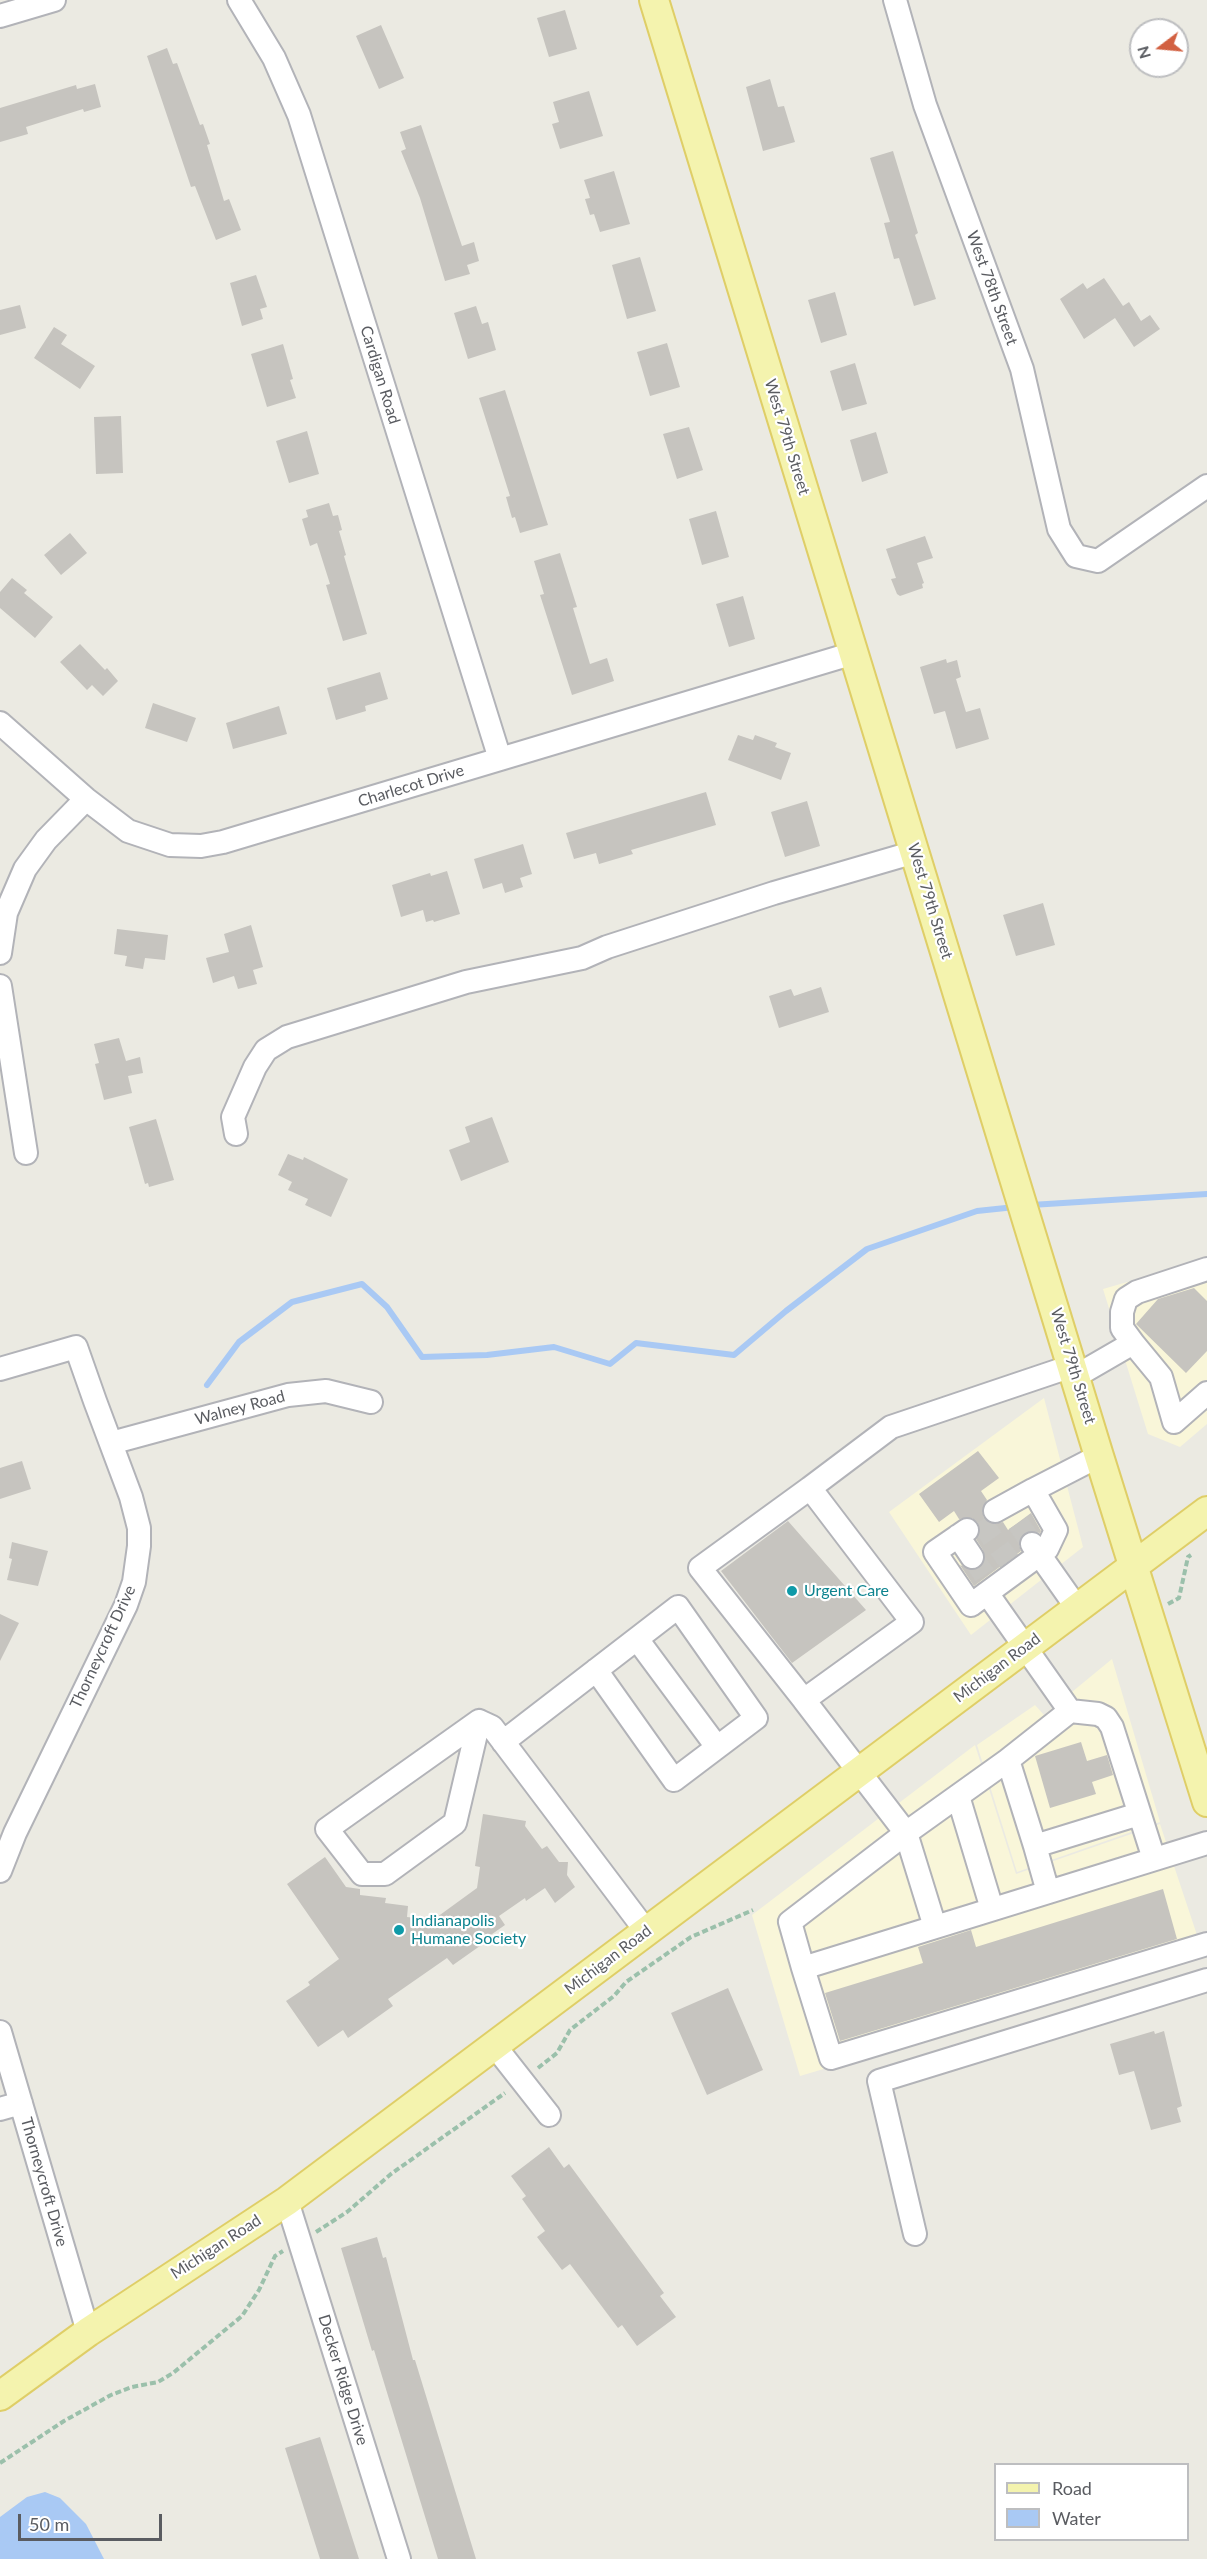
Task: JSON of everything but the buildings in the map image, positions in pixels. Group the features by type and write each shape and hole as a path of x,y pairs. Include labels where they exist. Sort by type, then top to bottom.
{"main road":[{"name":"West 79th Street","path":"654,0 1207,1802"},
{"name":"Michigan Road","path":"0,2396 88,2332 287,2201 1207,1511"}],"street":[{"path":"0,16 54,0"},
{"name":"Cardigan Road","path":"239,0 274,58 299,115 500,759"},
{"name":"West 78th Street","path":"895,0 925,105 1022,369 1059,529 1076,556 1098,561 1207,486"},
{"name":"Charlecot Drive","path":"0,723 86,799 121,826 140,837 170,845 201,846 223,842 854,653"},
{"path":"0,953 6,913 25,869 46,840 86,799"},
{"path":"236,1134 233,1117 255,1067 266,1050 287,1037 466,982 582,958 607,947 752,900 915,852"},
{"path":"0,986 26,1153"},
{"path":"1207,1269 1137,1292 1126,1299 1122,1312 1122,1328 1161,1377 1174,1422 1207,1393"},
{"path":"935,1927 906,1833 700,1568 891,1427 1074,1371 1133,1343"},
{"name":"Thorneycroft Drive","path":"0,1369 76,1347 132,1497 139,1527 138,1559 134,1582 126,1605 15,1833 0,1871"},
{"name":"Walney Road","path":"111,1443 288,1395 326,1391 370,1402"},
{"path":"1006,1513 1034,1490 1099,1456"},
{"path":"804,1700 912,1622 810,1488"},
{"path":"972,1557 962,1533 935,1552 971,1605 1012,1566 1035,1550 1047,1549 1056,1530 1034,1490"},
{"path":"1035,1550 1077,1608"},
{"path":"989,1586 1070,1711"},
{"path":"503,1742 596,1670 637,1639 678,1607 756,1718 674,1780 596,1670"},
{"path":"637,1639 717,1748"},
{"path":"1154,1859 1112,1727 1106,1718 1098,1714 1070,1711 1008,1760 906,1833 790,1922 831,2058 1207,1944"},
{"path":"479,1721 492,1727 646,1931"},
{"path":"479,1721 455,1823 385,1874 362,1874 327,1829 479,1721"},
{"path":"1008,1760 1048,1892"},
{"path":"958,1796 992,1909"},
{"path":"1035,1846 1139,1814"},
{"path":"803,1968 1207,1843"},
{"path":"915,2234 879,2080 1207,1980"},
{"name":"Thorneycroft Drive","path":"0,2032 10,2106 88,2332"},
{"path":"494,2045 549,2115"},
{"name":"Decker Ridge Drive","path":"287,2201 399,2559"}],"path":[{"path":"1179,1598 1188,1557 1194,1552"},
{"path":"0,2463 64,2421 111,2395 140,2385 158,2382 173,2373 242,2316 260,2290 275,2256 347,2212 391,2174 522,2081 557,2053 570,2030 614,1996 626,1982 691,1937 753,1910"}],"shaded area":[{"path":"1207,1259 1207,1424 1180,1447 1148,1434 1103,1289"},
{"path":"1044,1398 1083,1547 971,1635 889,1512"},
{"path":"1112,1659 1160,1822 1017,1872 977,1745 1035,1705 1044,1715"},
{"path":"975,1745 1016,1874 1160,1824 1204,1956 800,2076 752,1915"}],"water":[{"path":"45,2492 60,2498 86,2524 104,2559 0,2559 0,2517 27,2497"}],"waterway":[{"path":"1031,1205 1207,1194"},
{"path":"207,1385 239,1342 292,1302 362,1284 387,1307 422,1357 487,1355 554,1347 610,1364 636,1343 734,1355 786,1311 867,1249 977,1211 1015,1207"}],"tunnel":[{"path":"980,1521 1009,1561"},
{"path":"1018,1523 1032,1544"},
{"path":"972,1557 986,1577"}],"place":[{"name":"Urgent Care","path":"792,1591"},
{"name":"Indianapolis Humane Society","path":"399,1930"}]}
